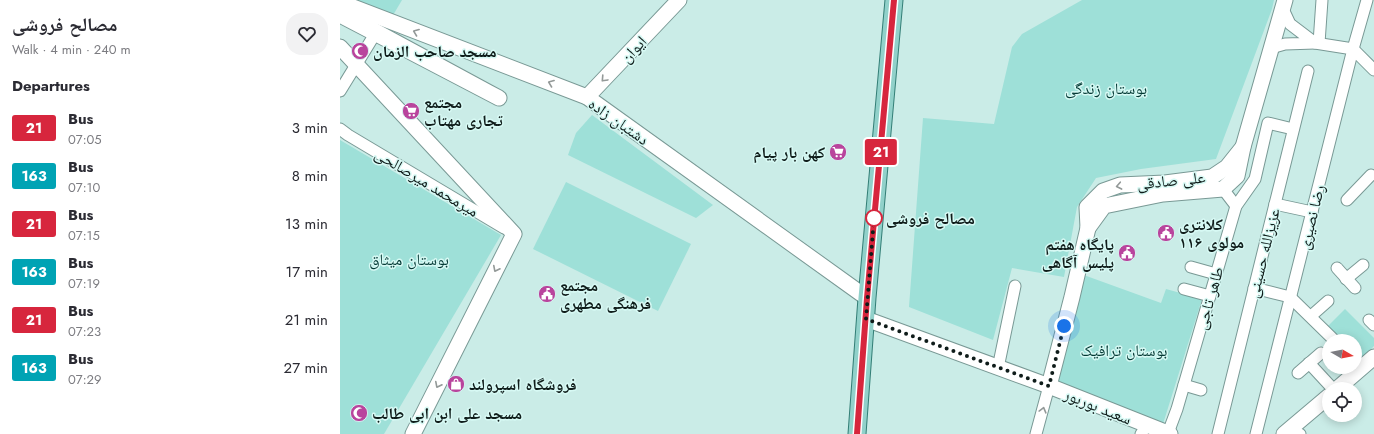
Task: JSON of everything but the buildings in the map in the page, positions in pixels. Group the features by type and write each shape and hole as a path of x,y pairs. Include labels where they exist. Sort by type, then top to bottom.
{"main road":[{"path":"857,434 867,298 894,0"}],"street":[{"name":"ایوان","path":"587,97 679,0"},
{"path":"1317,43 1322,0"},
{"name":"رضا نصیری","path":"1256,434 1353,49 1367,0"},
{"name":"دشتبان زاده","path":"340,2 587,97 867,298"},
{"path":"1284,4 1290,24 1317,43"},
{"path":"1243,147 1284,4"},
{"path":"340,14 499,98 375,34 340,14"},
{"path":"340,91 375,34"},
{"path":"1271,48 1285,44 1317,43 1353,49 1374,70"},
{"path":"340,47 514,234 413,434"},
{"name":"عزیزالله حسینی","path":"1218,434 1308,71"},
{"name":"طاهر تاجی","path":"1169,434 1236,206 1255,178 1268,123 1294,130"},
{"name":"میرمحمد میرصالحی","path":"340,129 514,234"},
{"name":"علی صادقی","path":"1088,228 1104,206 1163,194 1223,189 1237,176 1243,147"},
{"name":"علی صادقی","path":"1049,386 1088,228 1087,207 1103,191 1120,185 1166,184 1212,177 1227,167 1243,147"},
{"path":"1347,200 1373,175"},
{"path":"1223,189 1236,206"},
{"path":"1275,204 1312,212"},
{"path":"1346,279 1363,265"},
{"path":"1191,267 1216,274"},
{"path":"1337,268 1355,288"},
{"path":"998,368 1015,286"},
{"path":"1254,288 1290,297 1328,334"},
{"path":"1184,289 1210,296"},
{"path":"1310,316 1328,301"},
{"name":"سعید بوربور","path":"866,319 1049,386 1144,429 1169,434"},
{"path":"1298,373 1321,353"},
{"path":"1362,362 1374,357"},
{"path":"1309,363 1327,382"},
{"path":"1342,382 1349,374"},
{"path":"1036,434 1049,386"},
{"path":"1184,386 1201,390"},
{"path":"1291,433 1322,403"}],"green space":[{"path":"340,0 402,0 386,27"},
{"name":"بوستان زندگی","path":"1082,0 1274,0 1272,9 1216,159 1141,169 1096,178 1077,207 1064,277 1012,268 993,340 909,307 923,118 994,124 1012,47 1022,34"},
{"path":"592,115 713,205 696,218 568,155 576,133"},
{"name":"بوستان میثاق","path":"340,140 501,235 384,434 340,434"},
{"path":"566,182 691,244 658,311 533,249"},
{"name":"بوستان ترافیک","path":"1081,274 1161,303 1166,289 1202,299 1163,424 1054,384"},
{"path":"1345,309 1374,338 1374,346 1362,358 1362,334 1335,334 1328,326"}],"bus line":[{"name":"21","path":"857,434 867,298 894,0"}],"place":[{"name":"مسجد صاحب الزمان","path":"360,51"},
{"name":"مجتمع تجاری مهتاب","path":"411,111"},
{"name":"کهن بار پیام","path":"838,152"},
{"name":"مصالح فروشی","path":"874,218"},
{"name":"کلانتری ۱۱۶ مولوی","path":"1166,233"},
{"name":"پایگاه هفتم پلیس آگاهی","path":"1127,253"},
{"name":"مجتمع فرهنگی مطهری","path":"547,294"},
{"name":"فروشگاه اسپرولند","path":"456,384"},
{"name":"مسجد علی ابن ابی طالب","path":"359,413"}],"route":[{"path":"874,218 866,319 1049,386 1064,326"}]}
